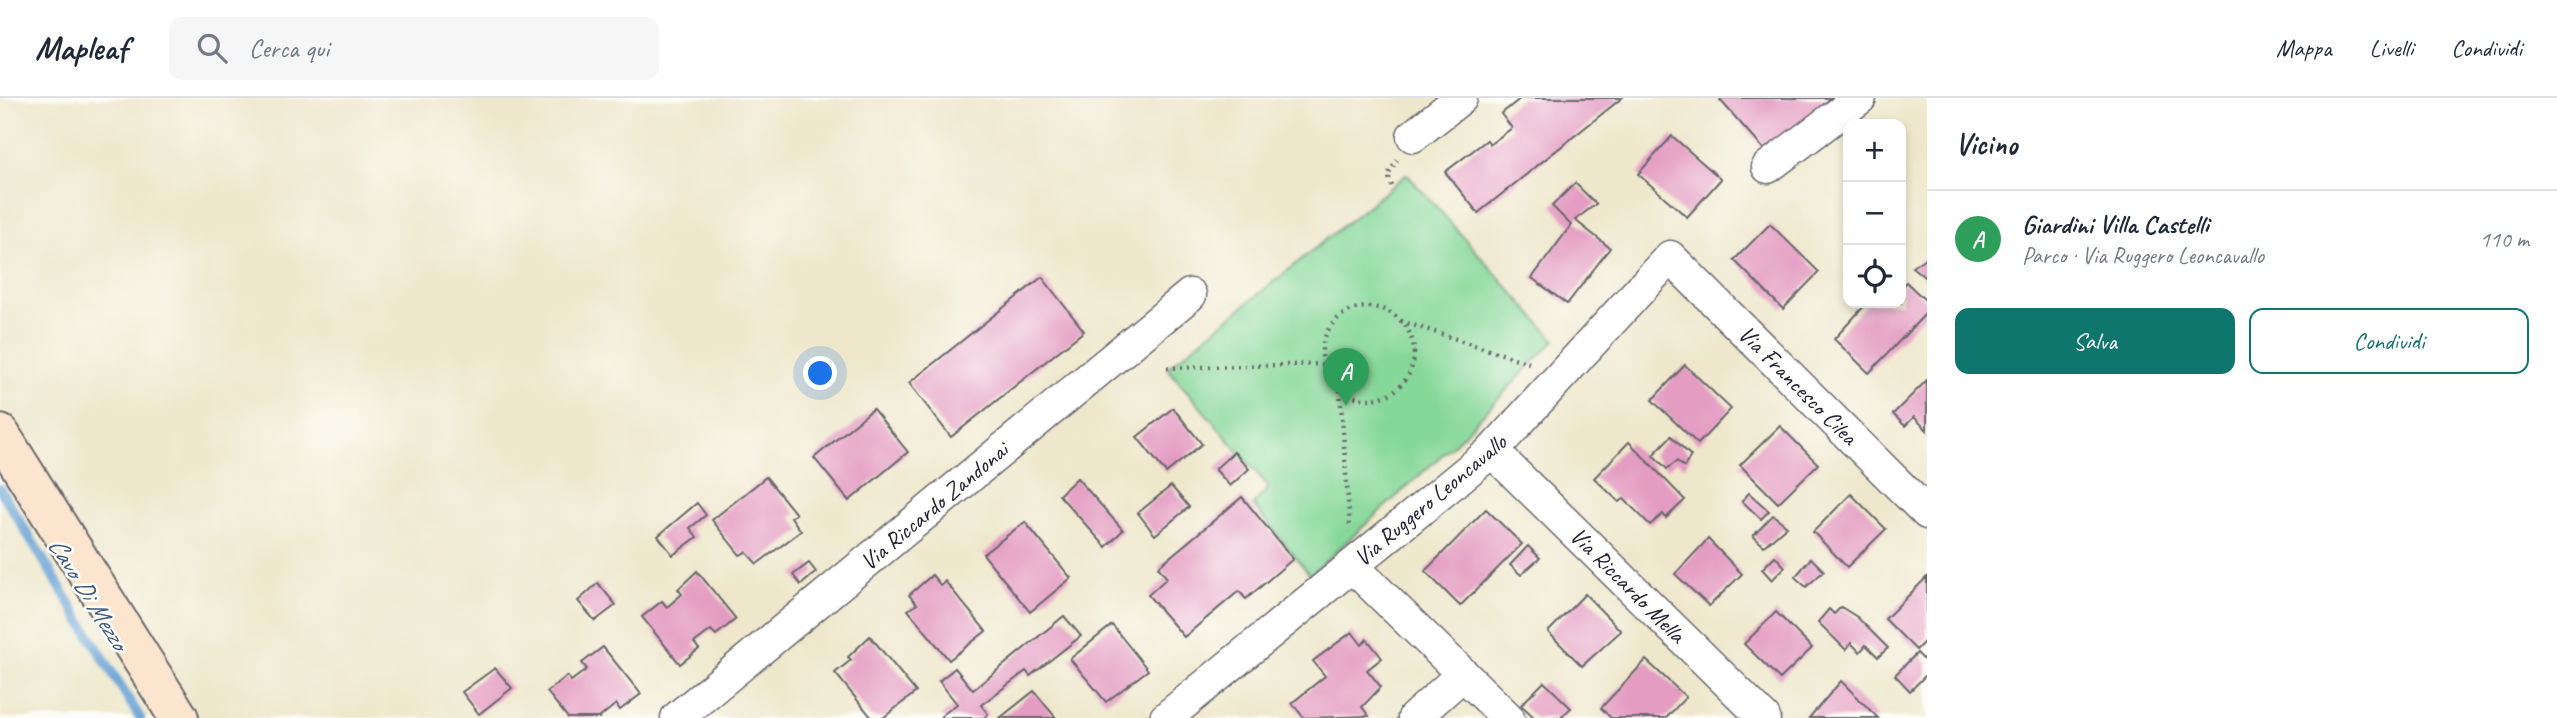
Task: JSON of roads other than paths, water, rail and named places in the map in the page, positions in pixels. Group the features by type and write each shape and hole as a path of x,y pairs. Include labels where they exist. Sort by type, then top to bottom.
{"street":[{"path":"1413,136 1461,98"},
{"path":"1768,167 1860,98"},
{"name":"Via Ruggero Leoncavallo","path":"1166,718 1493,451 1670,257"},
{"name":"Via Francesco Cilea","path":"1670,257 1927,513"},
{"name":"Via Riccardo Zandonai","path":"677,718 1190,295"},
{"path":"0,434 179,718"},
{"name":"Via Riccardo Mella","path":"1493,451 1764,718"},
{"path":"1352,566 1508,718"},
{"path":"1415,718 1463,674"}],"waterway":[{"name":"Cavo Di Mezzo","path":"0,489 140,718"}],"place":[{"name":"Giardini Villa Castelli","path":"1346,406"}]}
